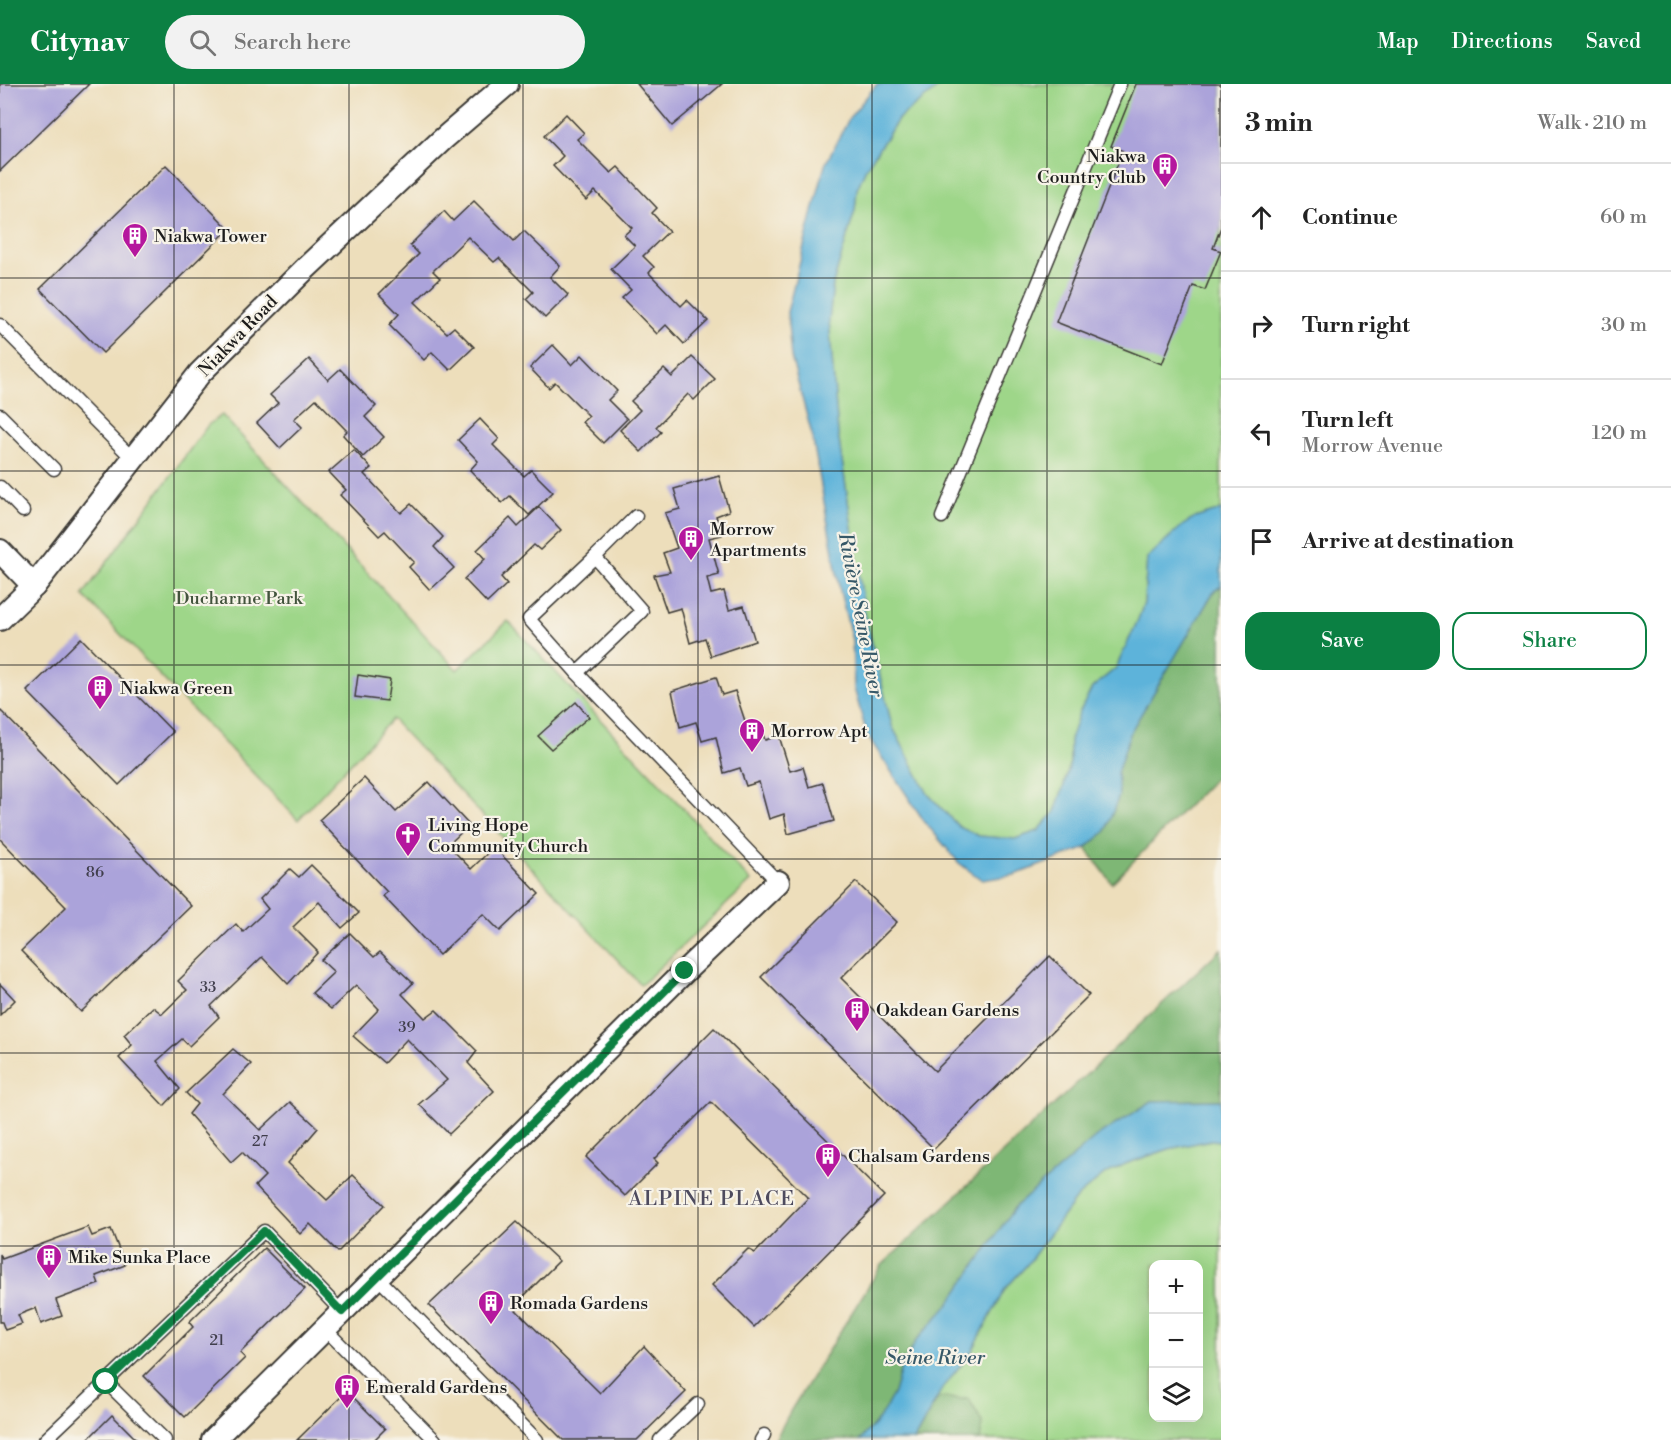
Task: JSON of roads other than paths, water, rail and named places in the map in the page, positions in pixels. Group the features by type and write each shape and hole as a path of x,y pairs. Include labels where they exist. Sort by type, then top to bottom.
{"street":[{"name":"Niakwa Road","path":"0,619 34,586 200,373 261,311 495,88"},
{"path":"0,551 34,586"},
{"path":"213,1440 700,956 778,882"}],"lane":[{"path":"942,517 1120,84"},
{"path":"0,325 133,459"},
{"path":"0,415 54,469"},
{"path":"0,488 23,511"},
{"path":"636,516 529,619 577,673 778,882"},
{"path":"577,673 642,611 595,557"},
{"path":"45,1440 264,1231 342,1312"},
{"path":"377,1277 537,1440"},
{"path":"324,1329 435,1440"},
{"path":"106,1382 165,1440"},
{"path":"660,1440 698,1404"}],"water":[{"name":"Rivière Seine River","path":"877,84 943,84 899,118 866,168 857,189 855,210 833,284 829,320 838,434 865,614 892,726 928,794 959,827 979,836 1015,839 1038,831 1055,812 1070,763 1070,740 1079,713 1092,688 1116,668 1138,620 1144,603 1147,558 1183,525 1195,518 1221,510 1221,586 1214,591 1131,731 1117,773 1119,796 1105,832 1086,848 1015,875 982,880 959,863 924,821 867,735 854,688 852,640 840,591 812,435 791,357 787,312 825,165 850,117"},
{"name":"Seine River","path":"1221,1100 1221,1141 1211,1140 1169,1149 1125,1164 1104,1175 1077,1197 1026,1266 1005,1289 972,1351 943,1387 914,1440 860,1440 879,1419 894,1393 901,1368 916,1341 949,1304 1015,1207 1096,1137 1152,1101"}],"place":[{"name":"Niakwa Country Club","path":"1165,189"},
{"name":"Niakwa Tower","path":"135,259"},
{"name":"Morrow Apartments","path":"691,562"},
{"name":"Niakwa Green","path":"100,711"},
{"name":"Morrow Apt","path":"752,754"},
{"name":"Living Hope Community Church","path":"408,858"},
{"name":"Oakdean Gardens","path":"857,1033"},
{"name":"Chalsam Gardens","path":"828,1179"},
{"name":"Mike Sunka Place","path":"49,1280"},
{"name":"Romada Gardens","path":"491,1326"},
{"name":"Emerald Gardens","path":"347,1410"}],"district":[{"name":"ALPINE PLACE","path":"712,1199"}],"park label":[{"name":"Ducharme Park","path":"239,598"}]}
